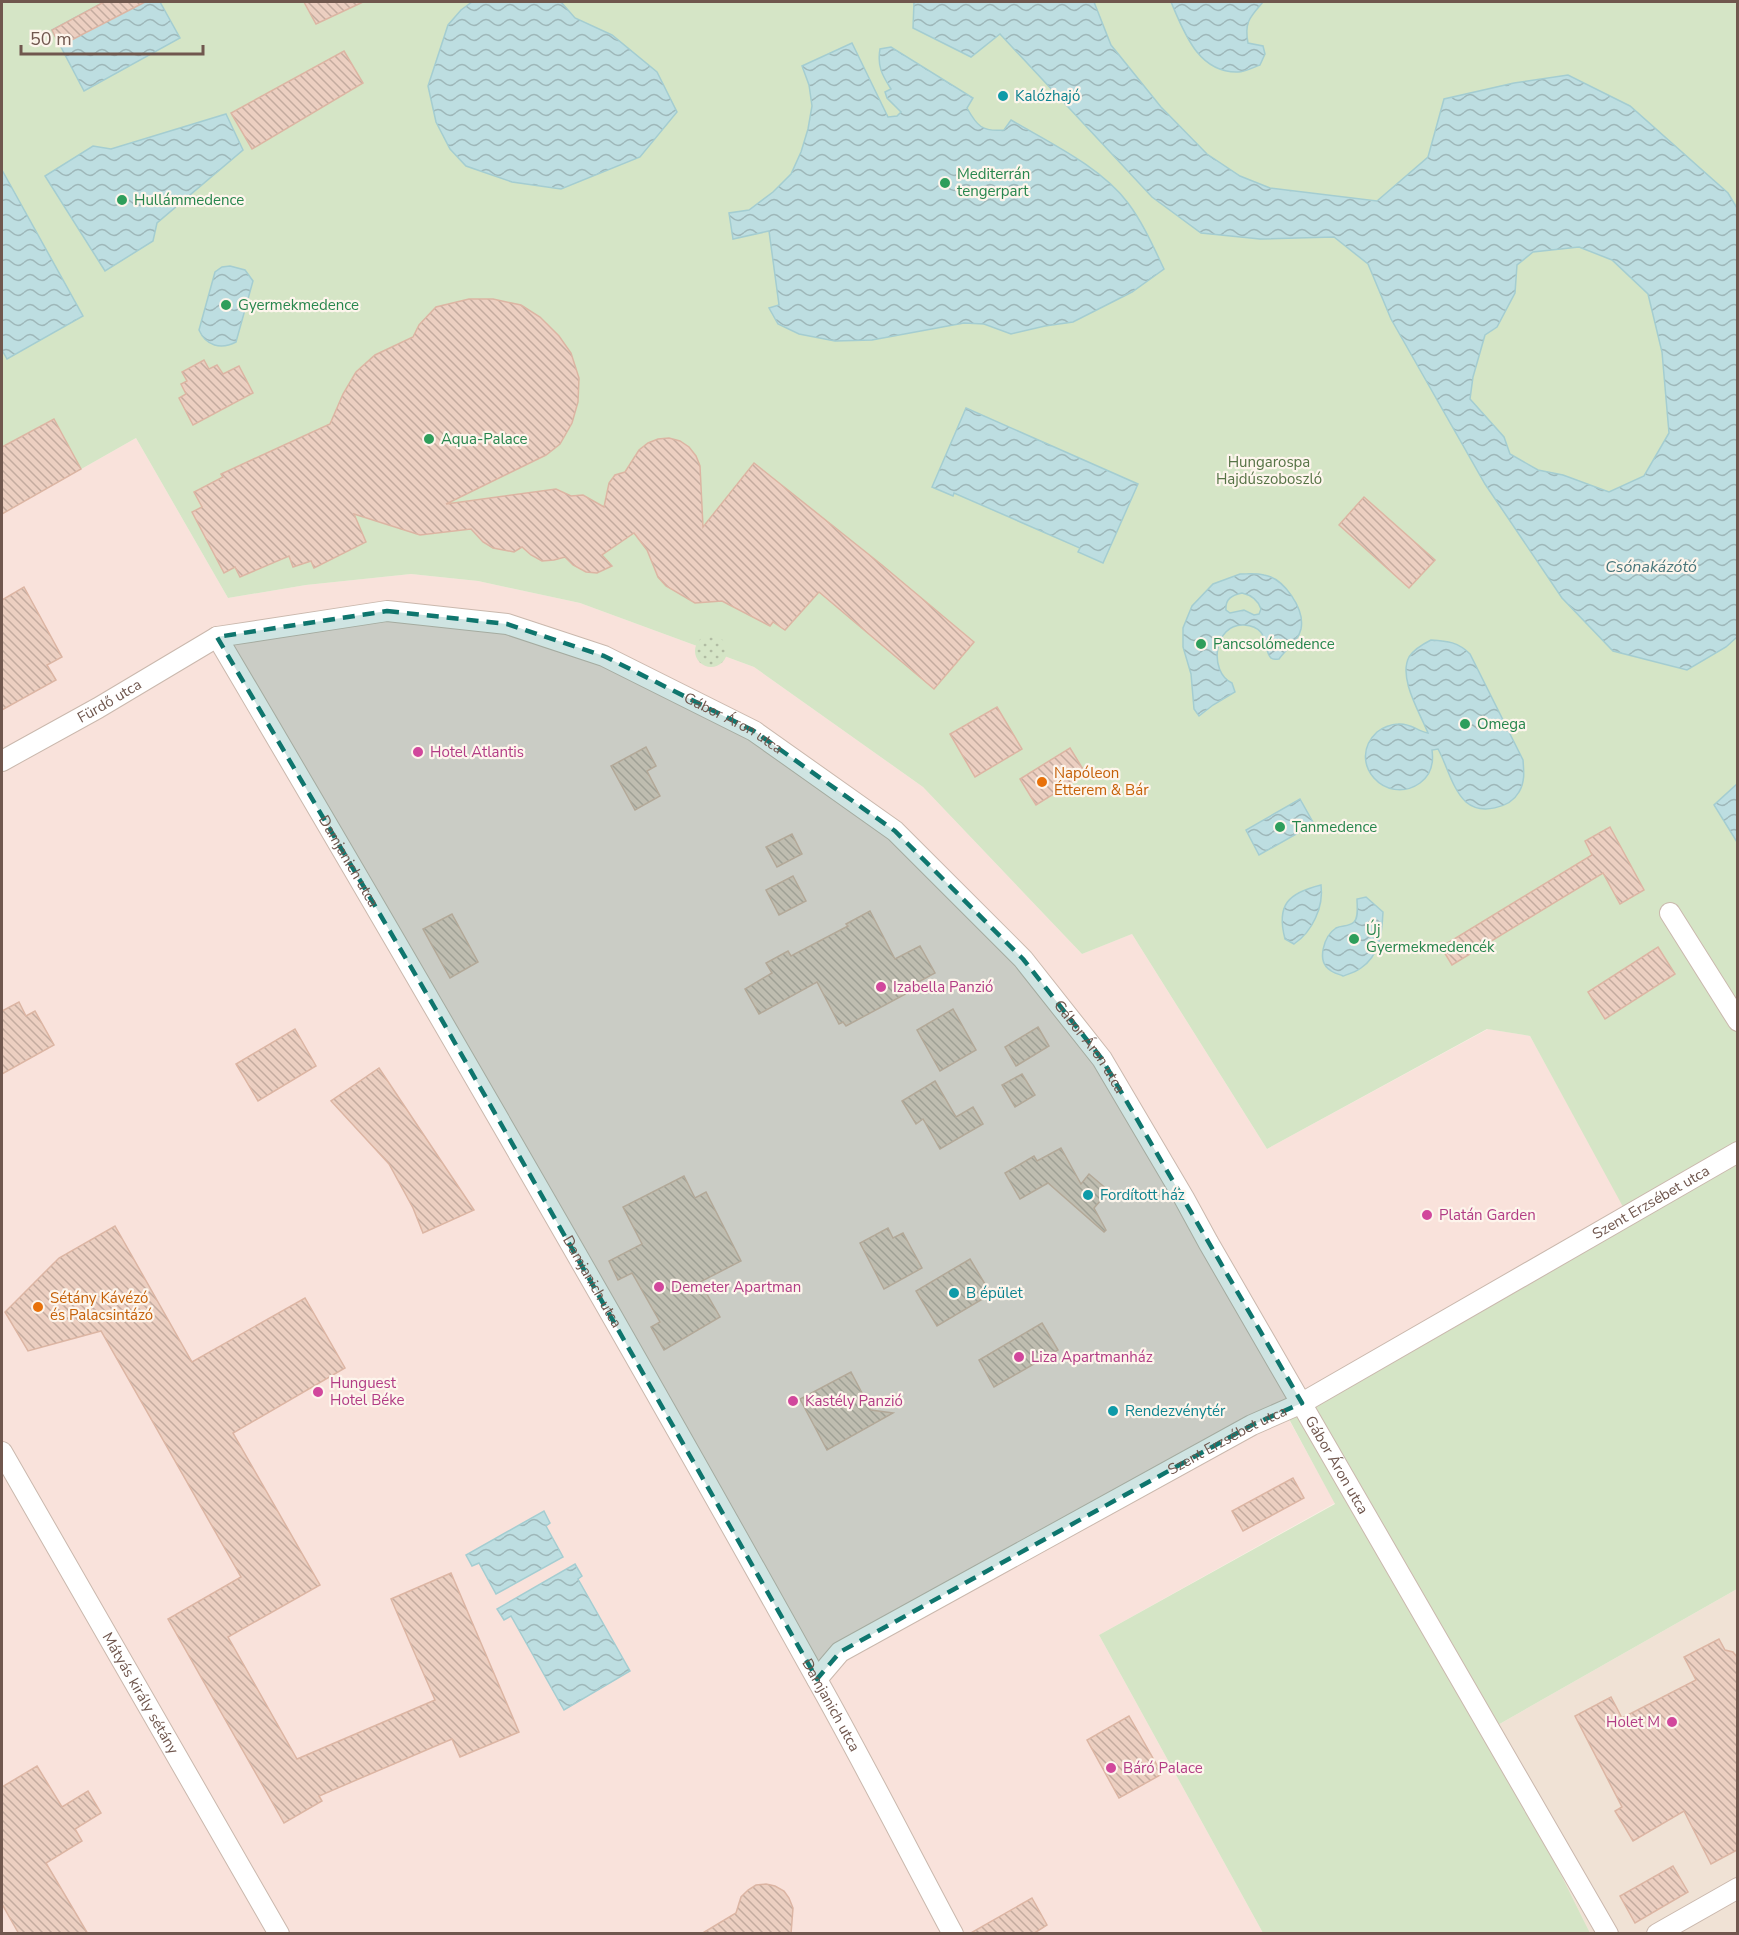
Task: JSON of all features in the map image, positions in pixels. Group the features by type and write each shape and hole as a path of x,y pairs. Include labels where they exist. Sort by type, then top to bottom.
{"street":[{"name":"Gábor Áron utca","path":"217,637 387,611 507,624 604,656 754,730 895,831 1023,959 1102,1059 1608,1934"},
{"name":"Fürdő utca","path":"2,761 98,708 217,637"},
{"name":"Damjanich utca","path":"217,637 435,1008 817,1679 953,1934"},
{"path":"1670,913 1737,1021"},
{"name":"Szent Erzsébet utca","path":"817,1679 840,1652 1252,1425 1302,1403 1737,1152"},
{"name":"Mátyás király sétány","path":"2,1452 279,1934"},
{"path":"1657,1934 1737,1888"}],"highlighted area":[{"path":"387,611 507,624 604,656 754,731 895,831 1023,959 1102,1059 1184,1198 1302,1403 1252,1425 840,1652 817,1679 435,1008 217,637"}],"shaded area":[{"path":"136,438 228,598 306,585 411,574 478,581 580,603 754,667 923,787 1082,954 1132,934 1267,1149 1488,1029 1530,1036 1629,1216 1283,1409 1335,1503 1099,1635 1263,1933 2,1933 2,514"},
{"path":"1737,1589 1737,1933 1590,1933 1489,1730"}],"green space":[{"name":"Hungarospa Hajdúszoboszló","path":"2,2 1737,2 1737,1589 1489,1730 1590,1933 1263,1933 1099,1635 1335,1504 1283,1408 1628,1216 1530,1036 1487,1029 1267,1149 1132,934 1082,954 923,787 754,667 580,603 478,581 411,574 306,585 228,598 136,438 2,514"},
{"path":"711,635 722,640 727,651 722,662 711,667 700,662 695,651 700,640"}],"water":[{"path":"104,2 160,2 180,38 84,91 52,30"},
{"path":"472,2 561,2 575,18 612,35 657,72 677,112 640,157 561,189 512,182 466,166 450,149 436,122 428,86 448,25 461,10"},
{"name":"Csónakázótó","path":"914,2 1094,2 1111,45 1161,107 1207,154 1240,176 1270,188 1377,201 1428,157 1444,99 1514,83 1568,75 1630,106 1728,193 1737,208 1737,637 1726,647 1687,670 1613,651 1562,598 1485,484 1391,319 1368,264 1334,237 1260,239 1201,233 1152,197 1000,34 971,57 913,28","holes":["1579,247 1612,260 1648,294 1662,352 1669,433 1644,476 1609,492 1563,475 1538,470 1510,454 1504,437 1470,399 1473,377 1485,335 1497,327 1515,293 1517,265 1533,252"]},
{"path":"1171,2 1263,2 1251,16 1247,30 1248,43 1263,46 1265,54 1260,65 1238,72 1224,71 1212,66 1194,49"},
{"name":"Mediterrán tengerpart","path":"852,43 888,117 897,116 901,112 887,98 885,92 891,89 880,65 880,49 891,47 973,98 967,108 977,123 985,129 1004,130 1011,120 1058,147 1104,178 1128,203 1164,269 1132,292 1073,322 1011,334 984,324 964,323 872,340 835,341 799,334 778,324 769,308 779,305 769,231 733,239 729,213 749,210 773,192 791,174 801,152 812,106 809,85 802,66"},
{"name":"Hullámmedence","path":"226,114 243,150 157,223 153,241 105,271 45,176 93,146 111,149"},
{"path":"2,170 83,316 7,359 2,350"},
{"name":"Gyermekmedence","path":"230,266 245,270 253,281 236,342 220,346 206,340 199,330 215,272 222,267"},
{"path":"966,408 1138,484 1103,563 1078,552 1080,548 954,493 953,496 932,487"},
{"name":"Pancsolómedence","path":"1240,574 1271,577 1286,588 1296,604 1300,613 1301,629 1292,645 1279,659 1271,658 1262,634 1253,627 1234,626 1226,632 1218,649 1217,659 1224,677 1232,683 1235,692 1199,716 1194,709 1191,674 1183,647 1183,628 1192,606 1213,584","holes":["1245,594 1254,598 1258,603 1261,609 1259,614 1254,615 1244,610 1230,613 1226,610 1227,603 1232,596"]},
{"name":"Omega","path":"1431,640 1452,643 1470,654 1523,760 1524,777 1521,788 1515,798 1502,806 1487,809 1472,806 1466,802 1453,784 1438,749 1432,750 1433,760 1427,776 1420,783 1407,789 1394,789 1383,785 1374,778 1368,768 1365,756 1368,744 1381,729 1403,724 1428,733 1411,695 1406,665 1413,652"},
{"path":"1737,784 1737,842 1714,805"},
{"name":"Tanmedence","path":"1300,799 1314,824 1259,855 1246,830"},
{"path":"1321,885 1321,902 1311,926 1294,944 1285,939 1282,917 1287,902 1300,892"},
{"name":"Új Gyermekmedencék","path":"1366,897 1383,912 1379,943 1367,963 1357,971 1343,976 1333,972 1323,961 1325,942 1336,928 1350,925 1356,920 1357,899"},
{"path":"544,1511 550,1523 546,1526 563,1557 496,1594 479,1563 472,1566 466,1555"},
{"path":"575,1564 582,1576 578,1579 630,1671 564,1710 511,1616 504,1620 497,1609"}],"building":[{"path":"104,2 145,2 60,46 52,30"},
{"path":"304,2 363,2 316,24"},
{"path":"344,51 363,83 252,149 231,113"},
{"path":"469,299 493,299 521,305 540,317 559,336 571,353 579,378 578,402 572,423 560,444 546,455 446,504 556,489 571,496 583,495 604,507 609,483 615,475 625,472 639,450 648,443 669,438 689,447 700,466 703,527 754,463 974,642 934,689 819,592 785,630 773,622 770,626 722,601 695,603 666,586 658,577 647,550 634,533 602,555 612,566 597,573 586,572 573,565 565,557 542,561 522,547 514,552 493,548 483,542 471,529 420,535 354,514 366,542 314,568 311,561 293,567 289,556 240,577 235,567 224,573 192,512 202,507 194,492 223,477 221,474 330,424 356,372 375,355 413,337 419,325 436,307"},
{"path":"204,360 209,369 217,365 223,374 239,366 253,393 193,425 179,398 186,394 181,384 187,381 182,372"},
{"path":"54,419 81,469 2,514 2,447"},
{"path":"1364,497 1435,560 1409,588 1339,525"},
{"path":"24,587 62,657 47,665 56,680 2,710 2,600"},
{"path":"997,707 1022,749 975,777 950,734"},
{"path":"646,747 656,766 647,771 660,796 635,810 611,766"},
{"path":"1070,748 1086,774 1036,805 1020,779"},
{"path":"1610,827 1644,890 1620,904 1603,873 1452,965 1441,947 1592,855 1585,841"},
{"path":"792,834 802,854 777,867 766,847"},
{"path":"793,876 806,901 779,915 766,890"},
{"path":"870,911 895,959 920,946 935,973 911,986 913,990 846,1026 843,1022 839,1024 817,982 759,1014 745,989 772,973 766,963 788,951 791,956 848,926 846,924"},
{"path":"452,914 478,962 450,978 423,929"},
{"path":"1658,947 1675,974 1605,1019 1588,992"},
{"path":"19,1002 26,1016 35,1011 54,1045 2,1074 2,1011"},
{"path":"953,1009 976,1050 940,1071 917,1030"},
{"path":"1038,1027 1049,1046 1016,1066 1005,1047"},
{"path":"295,1029 316,1066 258,1101 236,1064"},
{"path":"379,1068 474,1210 423,1233 413,1208 389,1164 331,1101"},
{"path":"1022,1074 1035,1095 1015,1107 1002,1085"},
{"path":"935,1081 956,1117 973,1107 983,1124 940,1149 923,1119 916,1124 902,1101"},
{"path":"1061,1148 1081,1184 1089,1174 1109,1191 1094,1208 1106,1230 1104,1232 1048,1183 1020,1199 1005,1173 1034,1156 1037,1161"},
{"path":"684,1176 695,1198 706,1192 741,1261 700,1282 720,1317 664,1350 651,1327 660,1322 632,1273 618,1280 609,1261 642,1244 623,1207"},
{"path":"115,1226 192,1362 305,1298 345,1368 233,1433 320,1585 228,1637 297,1759 435,1700 391,1599 451,1573 519,1732 460,1757 452,1739 319,1796 322,1801 284,1823 168,1619 241,1577 101,1331 28,1351 5,1312 59,1258"},
{"path":"888,1228 893,1238 903,1233 922,1268 884,1289 860,1243"},
{"name":"B épület","path":"970,1259 991,1294 937,1326 916,1291"},
{"path":"1042,1323 1058,1350 994,1387 979,1360"},
{"path":"851,1372 871,1410 893,1413 827,1450 800,1399"},
{"path":"1293,1478 1304,1498 1243,1531 1232,1511"},
{"path":"1719,1639 1725,1650 1733,1652 1737,1657 1737,1850 1711,1864 1684,1811 1633,1841 1615,1811 1622,1807 1575,1716 1611,1697 1622,1718 1696,1680 1684,1657"},
{"path":"1129,1716 1162,1774 1119,1798 1087,1740"},
{"path":"37,1766 62,1807 88,1791 101,1813 75,1829 82,1841 46,1863 88,1934 19,1934 2,1904 2,1787"},
{"path":"1673,1866 1688,1892 1635,1923 1620,1896"},
{"path":"766,1884 784,1891 789,1898 793,1908 791,1934 701,1934 736,1913 741,1897 748,1890 756,1885"},
{"path":"1032,1898 1047,1925 1033,1934 969,1934"}],"place":[{"name":"Kalózhajó","path":"1003,96"},
{"name":"Mediterrán tengerpart","path":"945,183"},
{"name":"Hullámmedence","path":"122,200"},
{"name":"Gyermekmedence","path":"226,305"},
{"name":"Aqua-Palace","path":"429,439"},
{"name":"Pancsolómedence","path":"1201,644"},
{"name":"Omega","path":"1465,724"},
{"name":"Hotel Atlantis","path":"418,752"},
{"name":"Napóleon Étterem & Bár","path":"1042,782"},
{"name":"Tanmedence","path":"1280,827"},
{"name":"Új Gyermekmedencék","path":"1354,939"},
{"name":"Izabella Panzió","path":"881,987"},
{"name":"Fordított ház","path":"1088,1195"},
{"name":"Platán Garden","path":"1427,1215"},
{"name":"Demeter Apartman","path":"659,1287"},
{"name":"B épület","path":"954,1293"},
{"name":"Sétány Kávézó és Palacsintázó","path":"38,1307"},
{"name":"Liza Apartmanház","path":"1019,1357"},
{"name":"Hunguest Hotel Béke","path":"318,1392"},
{"name":"Kastély Panzió","path":"793,1401"},
{"name":"Rendezvénytér","path":"1113,1411"},
{"name":"Holet M","path":"1672,1722"},
{"name":"Báró Palace","path":"1111,1768"}]}
